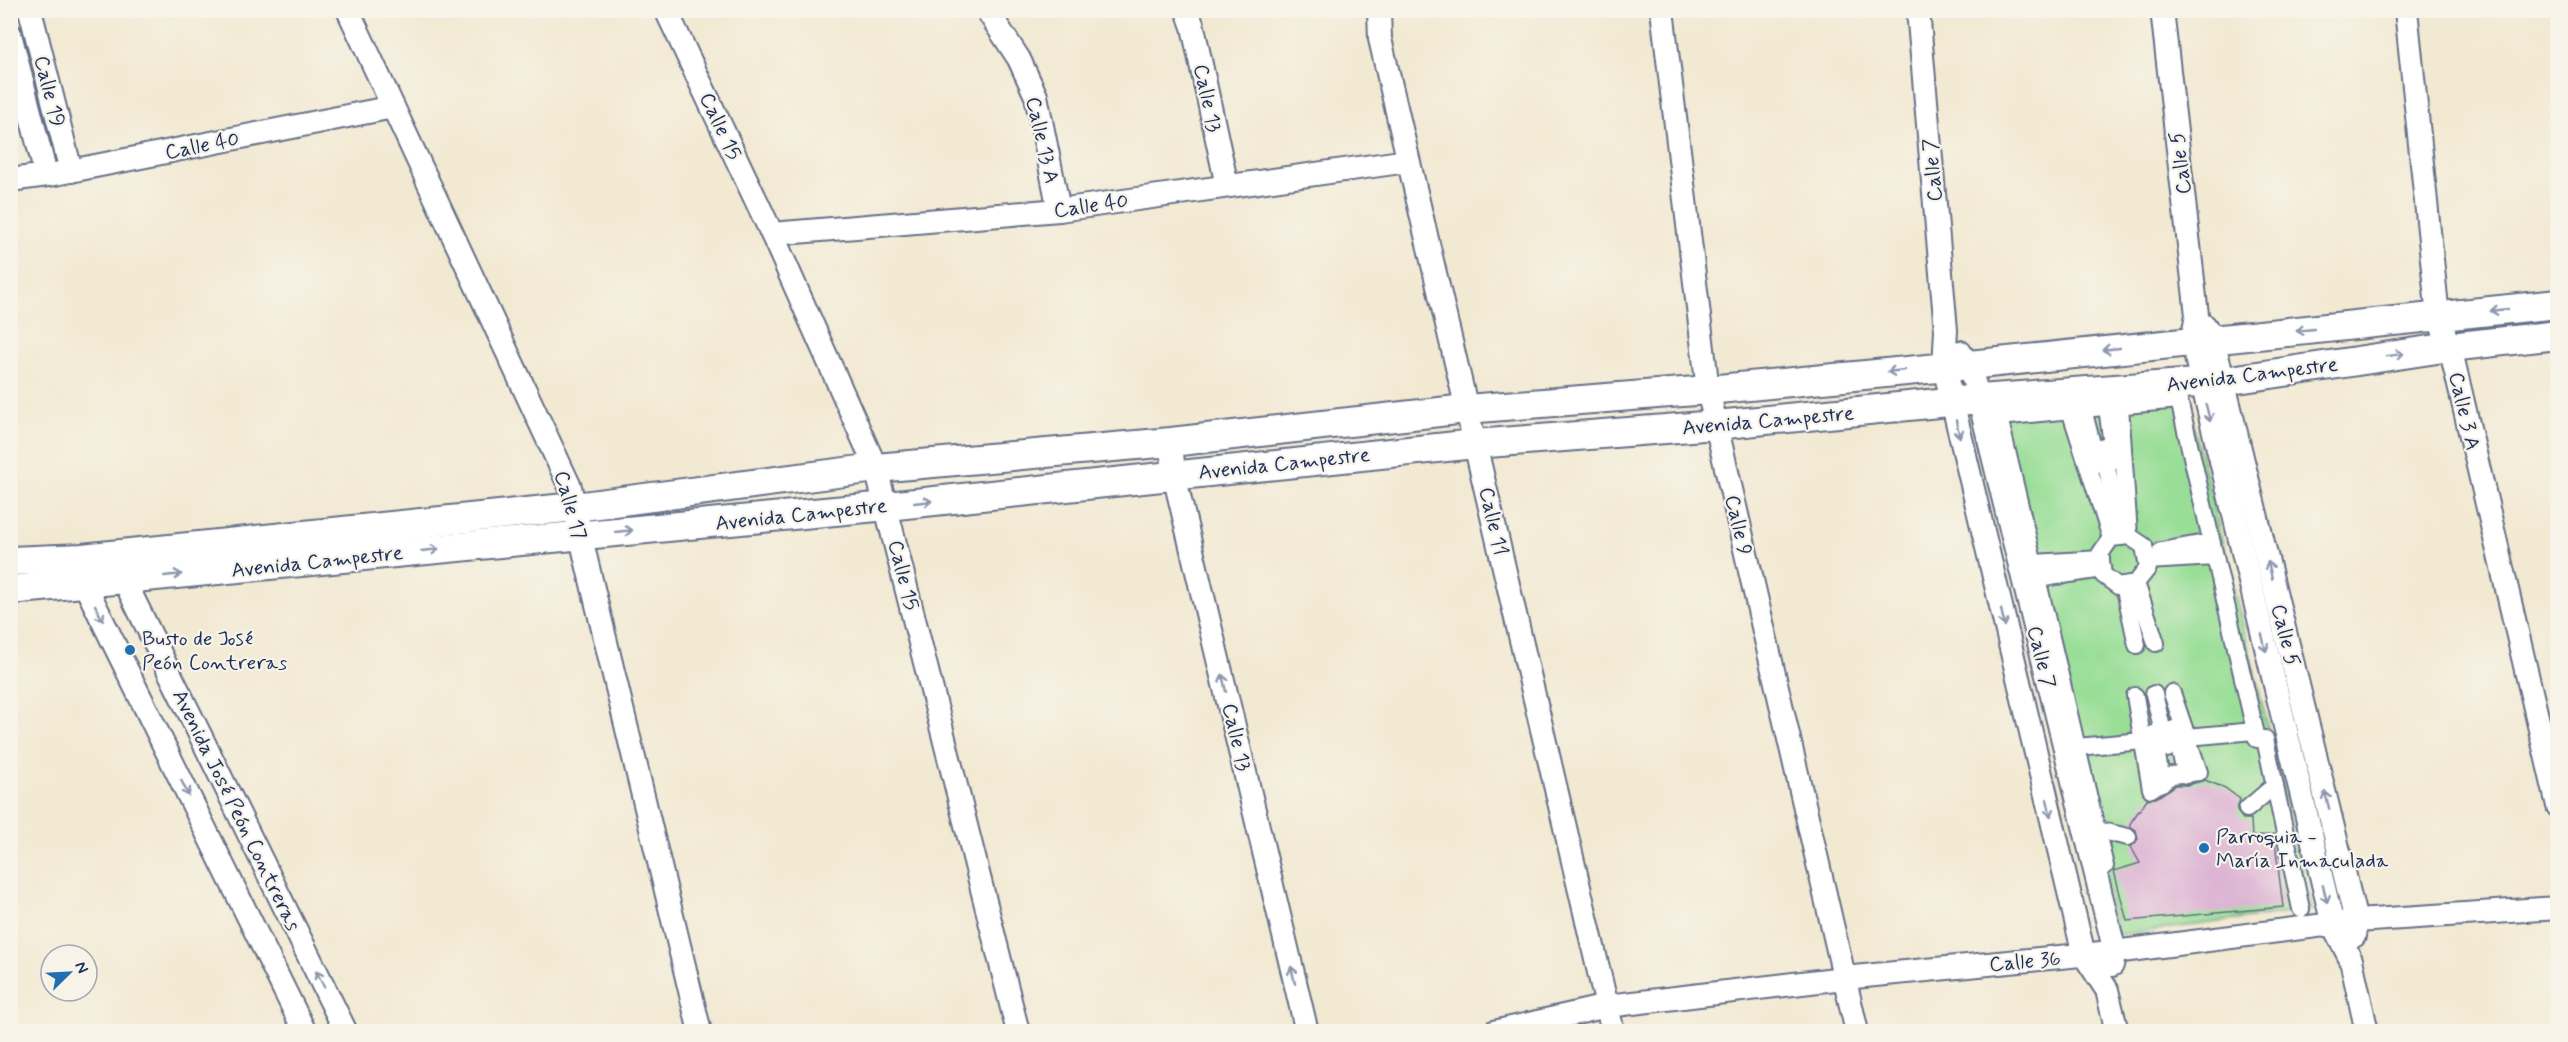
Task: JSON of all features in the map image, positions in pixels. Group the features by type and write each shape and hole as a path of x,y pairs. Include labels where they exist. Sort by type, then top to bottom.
{"street":[{"name":"Calle 19","path":"30,10 71,171"},
{"name":"Calle 17","path":"348,10 565,476 575,507 699,1032"},
{"name":"Calle 15","path":"666,10 772,234 876,468 1018,1032"},
{"name":"Calle 13 A","path":"987,10 1019,59 1036,96 1059,210"},
{"name":"Calle 13","path":"1187,10 1193,27 1227,186"},
{"name":"Calle 11","path":"1379,10 1380,39 1408,162 1613,1032"},
{"name":"Calle 9","path":"1662,10 1708,390 1857,1032"},
{"name":"Calle 7","path":"1918,10 1946,330 2115,952 2107,990"},
{"name":"Calle 5","path":"2162,10 2201,331 2333,925 2351,960 2367,1032"},
{"name":"Calle 3 A","path":"2406,10 2438,317 2450,347 2558,806"},
{"name":"Calle 19","path":"10,34 46,175"},
{"name":"Calle 40","path":"10,180 71,171 393,107"},
{"name":"Calle 40","path":"772,234 1059,210 1408,162"},
{"name":"Avenida Campestre","path":"10,590 83,570 876,468 1171,442 1466,408 1708,390 1956,366 2201,331 2438,317 2558,304"},
{"name":"Avenida Campestre","path":"123,566 580,535 887,506 1475,444 2212,381 2450,347 2558,335"},
{"name":"Calle 5","path":"2212,381 2356,921 2351,960"},
{"path":"2120,927 1999,417 2179,400 2257,739 2265,739 2301,909"},
{"name":"Calle 7","path":"1965,401 2084,955 2107,990 2117,1032"},
{"path":"2095,408 2120,537"},
{"path":"2095,408 2120,537"},
{"path":"2095,408 2120,537"},
{"name":"Calle 13","path":"1171,442 1174,475 1307,1032"},
{"path":"2120,537 2144,546 2148,568 2127,584"},
{"path":"2120,537 2100,554 2101,564 2103,575 2127,584"},
{"path":"2146,557 2213,549"},
{"name":"Avenida Campestre","path":"10,561 83,570"},
{"path":"2035,571 2101,564"},
{"name":"Avenida José Peón Contreras","path":"123,566 346,1032"},
{"name":"Avenida José Peón Contreras","path":"83,570 305,1032"},
{"path":"2127,584 2142,644 2127,584"},
{"path":"2154,694 2187,737 2199,772 2174,778 2151,789 2143,741 2154,694"},
{"path":"2154,694 2174,778"},
{"path":"2154,694 2174,778"},
{"path":"2187,737 2255,731"},
{"path":"2077,747 2143,741"},
{"path":"2247,809 2275,785"},
{"path":"2097,830 2128,837"},
{"name":"Calle 36","path":"1494,1032 1607,1006 1844,978 2115,952 2356,921 2558,908"},
{"path":"260,942 295,928"}],"green space":[{"path":"2185,391 2313,910 2117,935 1993,413"}],"building":[{"name":"Parroquia - María Inmaculada","path":"2205,780 2225,788 2240,799 2237,811 2243,819 2251,819 2252,837 2274,834 2283,907 2127,921 2114,871 2140,863 2131,847 2138,839 2136,830 2131,827 2131,822 2147,799 2156,798 2176,785 2188,785"}],"place":[{"name":"Busto de José Peón Contreras","path":"130,650"},
{"name":"Parroquia - María Inmaculada","path":"2204,848"}]}
